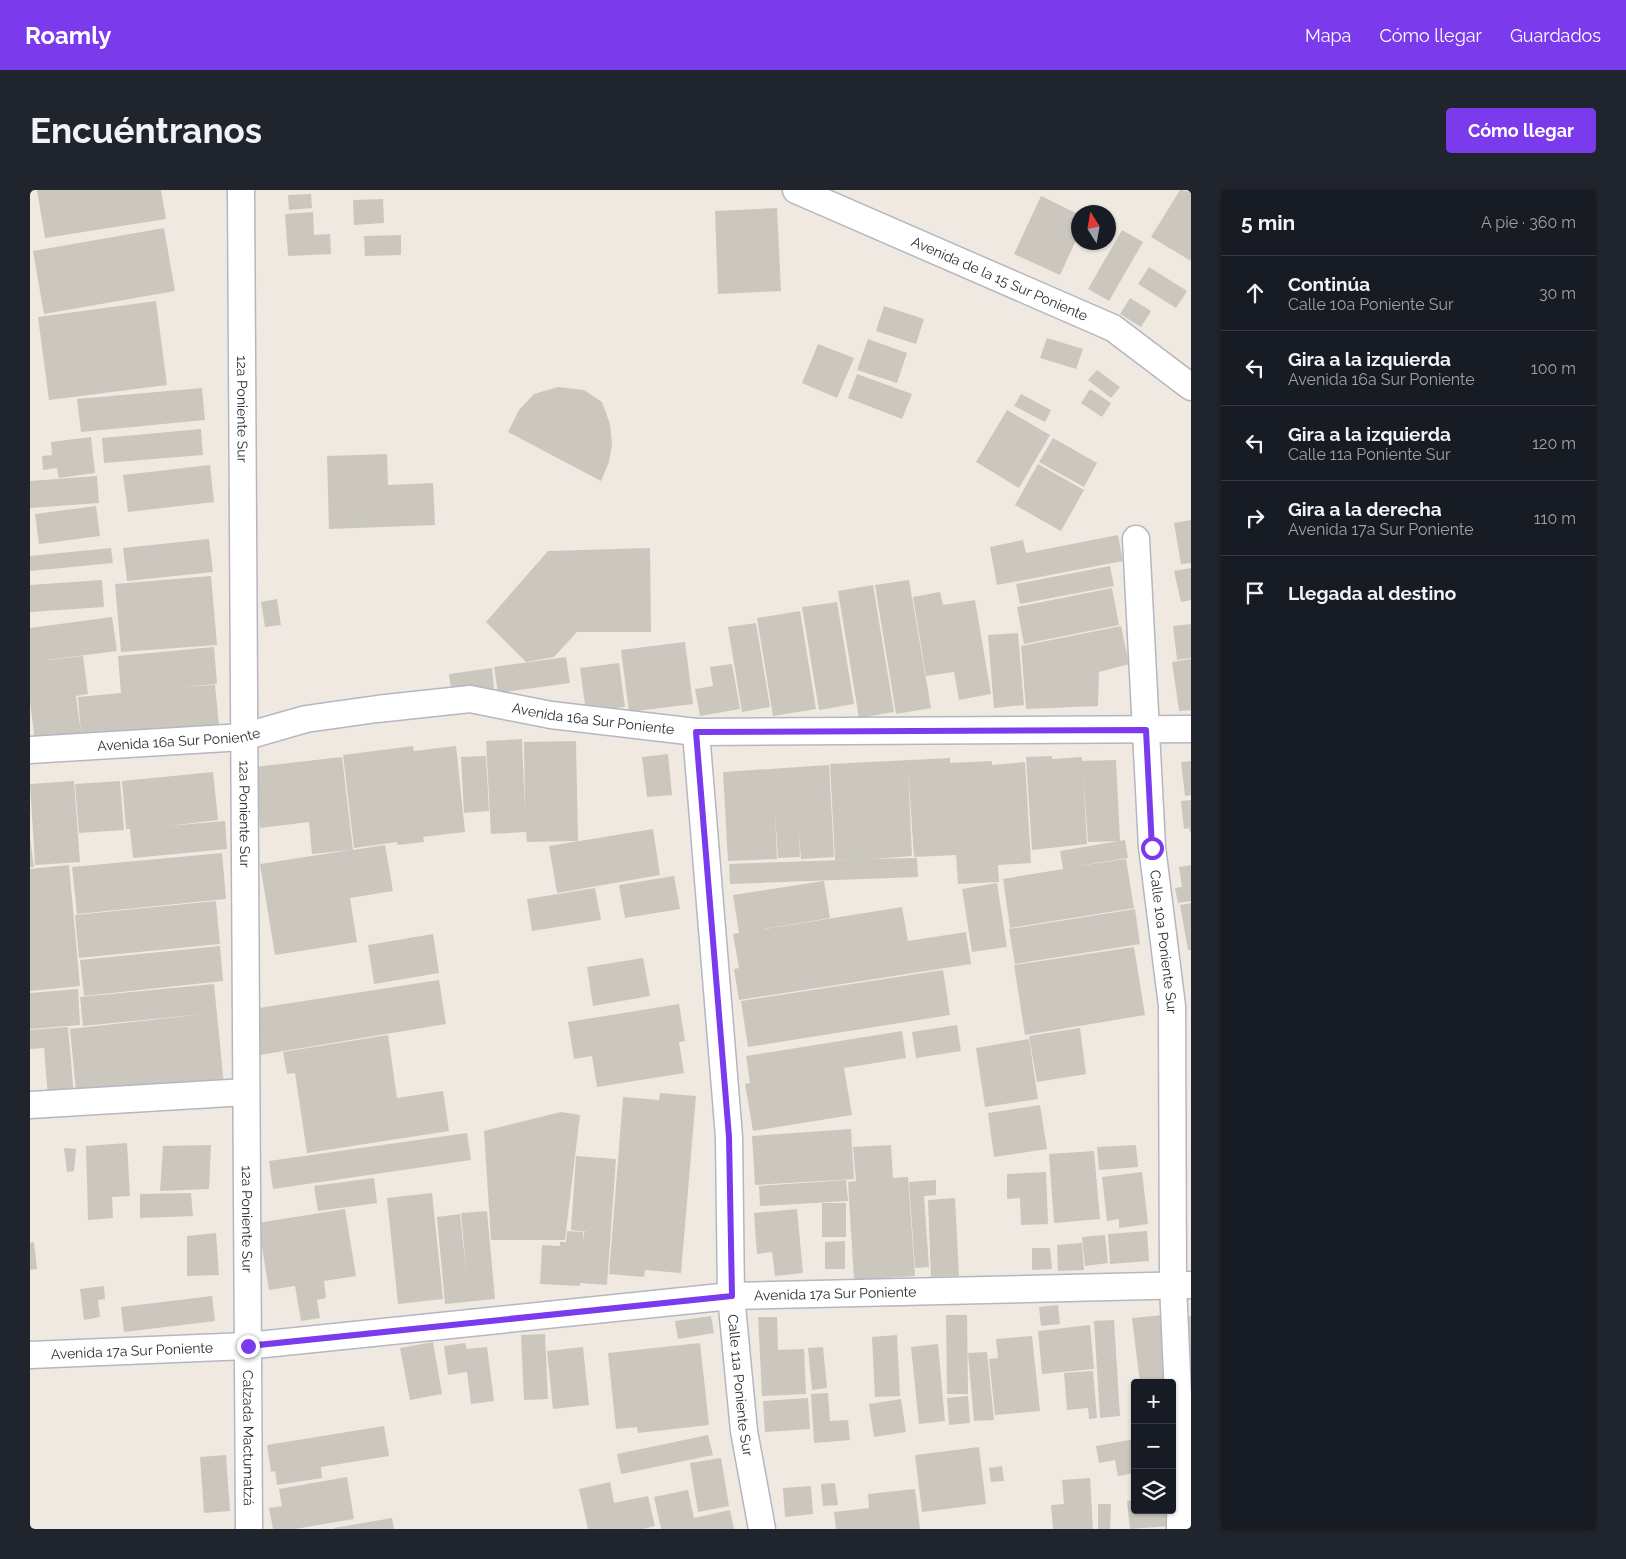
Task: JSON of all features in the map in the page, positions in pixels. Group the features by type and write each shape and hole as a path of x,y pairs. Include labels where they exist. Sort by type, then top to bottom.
{"street":[{"name":"12a Poniente Sur","path":"241,190 248,1346"},
{"name":"Avenida de la 15 Sur Poniente","path":"796,190 1112,328 1191,387"},
{"name":"Calle 10a Poniente Sur","path":"1136,539 1152,848 1172,1006 1182,1285 1180,1529"},
{"name":"Avenida 16a Sur Poniente","path":"30,750 243,737 306,719 470,699 551,715 696,732 1191,729"},
{"name":"Calle 11a Poniente Sur","path":"696,732 729,1137 732,1296 744,1431 762,1529"},
{"path":"30,1105 246,1092"},
{"name":"Avenida 17a Sur Poniente","path":"30,1355 248,1346 732,1296 1182,1285"},
{"name":"Calzada Mactumatzá","path":"248,1346 249,1529"}],"building":[{"path":"37,190 161,190 166,219 45,238"},
{"path":"1180,190 1191,192 1191,261 1151,237"},
{"path":"311,194 312,208 289,210 288,195"},
{"path":"1041,196 1071,211 1072,250 1060,275 1014,254"},
{"path":"383,199 384,223 354,225 353,200"},
{"path":"777,208 781,291 718,294 715,211"},
{"path":"313,212 314,235 330,234 331,254 288,256 285,214"},
{"path":"164,228 175,291 44,314 33,251"},
{"path":"1122,230 1143,242 1109,301 1088,289 1110,250 1116,250 1116,240"},
{"path":"401,235 401,255 365,256 364,236"},
{"path":"1149,267 1187,291 1176,308 1138,284"},
{"path":"1130,298 1151,311 1141,327 1120,314"},
{"path":"156,301 167,385 49,400 38,317"},
{"path":"884,306 924,319 916,344 876,331"},
{"path":"1047,338 1083,349 1076,369 1040,358"},
{"path":"868,339 907,353 897,383 857,370"},
{"path":"818,344 854,358 837,398 802,383"},
{"path":"1097,370 1120,387 1111,398 1088,380"},
{"path":"857,374 912,394 902,419 848,398"},
{"path":"558,387 584,390 602,402 610,424 612,444 609,462 601,481 508,432 519,410 534,394"},
{"path":"202,388 205,420 81,432 77,399"},
{"path":"1090,389 1111,403 1102,417 1081,403"},
{"path":"1021,394 1051,410 1045,422 1014,406"},
{"path":"1007,410 1050,435 1019,488 976,462"},
{"path":"201,429 203,455 104,463 102,438"},
{"path":"91,437 95,473 59,478 57,468 43,470 42,456 52,455 51,442"},
{"path":"1053,438 1097,463 1084,487 1039,462"},
{"path":"387,454 388,485 433,483 435,525 329,529 327,456"},
{"path":"1038,464 1084,490 1061,531 1015,505"},
{"path":"210,465 214,502 128,512 123,475"},
{"path":"97,476 99,503 30,508 30,481"},
{"path":"96,506 100,536 39,544 35,514"},
{"path":"1191,520 1191,563 1181,564 1174,523"},
{"path":"1118,535 1123,561 997,585 990,547 1023,540 1026,553"},
{"path":"209,539 213,572 127,581 123,548"},
{"path":"111,548 113,563 30,571 30,556"},
{"path":"650,548 651,632 577,632 554,657 526,662 486,622 548,551"},
{"path":"1110,566 1114,586 1020,604 1016,584"},
{"path":"1191,568 1191,600 1181,602 1174,571"},
{"path":"211,576 217,645 121,652 115,584"},
{"path":"102,580 104,607 30,612 30,585"},
{"path":"909,580 931,708 896,714 875,585"},
{"path":"873,585 894,712 859,718 838,591"},
{"path":"1112,588 1119,625 1024,644 1017,607"},
{"path":"940,592 943,605 975,600 991,694 959,700 954,672 926,676 913,597"},
{"path":"277,599 281,625 265,627 261,602"},
{"path":"837,602 854,704 819,710 802,607"},
{"path":"800,611 816,709 773,716 757,618"},
{"path":"112,617 117,651 32,662 83,656 88,694 76,696 81,733 78,697 121,693 118,656 214,647 217,684 180,687 215,685 219,725 35,742 30,702 30,628"},
{"path":"756,623 770,707 742,712 728,627"},
{"path":"1191,624 1191,658 1177,660 1173,626"},
{"path":"1121,626 1129,664 1099,672 1098,706 1026,709 1021,646"},
{"path":"1018,633 1024,705 994,708 988,635"},
{"path":"685,642 693,704 629,712 621,650"},
{"path":"566,657 570,683 498,693 494,667"},
{"path":"1191,659 1191,710 1179,711 1172,662"},
{"path":"619,663 625,707 586,712 580,668"},
{"path":"732,664 740,709 700,716 695,689 713,686 710,667"},
{"path":"492,668 494,689 452,695 449,674"},
{"path":"522,739 525,814 524,742 576,741 578,841 527,842 526,832 491,834 486,741"},
{"path":"413,746 414,751 456,746 465,832 423,837 424,842 398,845 397,842 354,848 343,755"},
{"path":"668,754 672,795 647,797 642,757"},
{"path":"486,756 489,811 464,813 461,757"},
{"path":"1052,756 1052,759 1082,757 1082,761 1116,760 1120,841 1088,842 1083,773 1087,844 1032,850 1026,757"},
{"path":"342,757 353,850 385,845 393,891 350,898 357,942 275,955 260,864 350,850 312,854 309,822 260,828 254,767"},
{"path":"950,758 950,763 992,761 992,765 1025,762 1031,863 998,865 999,882 958,884 956,855 914,857 908,768 912,856 872,859 917,858 918,877 730,884 729,864 870,859 835,860 830,764"},
{"path":"1191,761 1191,795 1185,796 1181,762"},
{"path":"829,765 834,857 801,859 799,832 800,857 778,858 775,812 777,859 728,861 723,772"},
{"path":"213,772 218,820 168,826 225,821 227,849 133,858 130,829 126,829 122,781"},
{"path":"74,781 80,862 35,865 30,784"},
{"path":"120,781 124,830 79,833 75,784"},
{"path":"1191,800 1190,832 1189,828 1184,829 1181,801"},
{"path":"653,829 660,875 557,893 549,846"},
{"path":"30,838 34,867 30,867"},
{"path":"1125,840 1128,858 1065,868 1126,859 1134,908 1010,928 1003,879 1063,869 1060,851"},
{"path":"222,853 226,899 77,914 72,867"},
{"path":"69,865 80,986 30,991 30,869"},
{"path":"1191,865 1191,901 1178,903 1175,888 1182,887 1179,867"},
{"path":"674,876 680,909 625,918 619,885"},
{"path":"824,881 830,918 746,932 902,907 908,941 966,932 971,964 739,1000 734,969 739,968 733,934 739,933 733,895"},
{"path":"997,883 1007,947 972,952 962,889"},
{"path":"595,888 601,920 532,931 527,899"},
{"path":"216,901 220,944 79,958 75,915"},
{"path":"1191,903 1191,950 1188,950 1180,905"},
{"path":"1135,909 1140,944 1015,964 1009,929"},
{"path":"433,934 439,973 374,984 368,945"},
{"path":"220,946 223,981 84,996 80,960"},
{"path":"1134,947 1145,1015 1025,1035 1014,965"},
{"path":"643,958 650,996 593,1006 587,967"},
{"path":"943,970 950,1015 748,1047 741,1001"},
{"path":"439,980 446,1024 260,1055 253,1009"},
{"path":"214,984 224,1085 77,1101 70,1029 204,1014 83,1026 80,997"},
{"path":"78,989 80,1025 30,1029 30,993"},
{"path":"679,1004 685,1041 679,1042 684,1073 597,1087 592,1056 574,1059 568,1022"},
{"path":"957,1025 961,1051 916,1058 912,1032"},
{"path":"68,1027 74,1096 48,1098 44,1048 30,1049 30,1030"},
{"path":"1080,1028 1086,1074 1037,1082 1029,1036"},
{"path":"902,1031 906,1058 844,1068 852,1115 753,1131 745,1084 750,1083 746,1056"},
{"path":"388,1035 397,1098 443,1091 449,1131 307,1153 295,1073 287,1074 283,1052"},
{"path":"1029,1039 1038,1099 985,1107 976,1048"},
{"path":"660,1093 696,1096 681,1273 645,1270 644,1277 609,1274 623,1097 659,1100"},
{"path":"1040,1105 1047,1149 994,1157 988,1113"},
{"path":"561,1112 580,1115 565,1240 491,1240 484,1131"},
{"path":"851,1129 854,1179 755,1185 752,1136"},
{"path":"467,1133 471,1160 273,1189 269,1161"},
{"path":"127,1143 130,1196 112,1197 113,1218 88,1220 86,1146"},
{"path":"211,1145 209,1189 160,1191 163,1146"},
{"path":"891,1145 893,1178 908,1177 915,1276 854,1280 848,1182 856,1181 853,1147"},
{"path":"1136,1145 1138,1167 1099,1170 1097,1147"},
{"path":"64,1148 76,1149 74,1171 67,1172"},
{"path":"1094,1151 1100,1219 1054,1223 1049,1154"},
{"path":"576,1156 616,1159 607,1285 580,1283 580,1286 540,1284 542,1245 560,1246 560,1242 566,1242 567,1231 583,1232 583,1241 584,1232 588,1232 571,1230"},
{"path":"1046,1172 1048,1224 1021,1225 1020,1198 1007,1199 1007,1174"},
{"path":"1142,1172 1148,1224 1119,1228 1119,1219 1107,1221 1102,1177"},
{"path":"374,1178 377,1203 318,1211 314,1186"},
{"path":"846,1180 848,1201 760,1206 759,1186"},
{"path":"936,1180 936,1195 924,1196 929,1267 915,1268 909,1182"},
{"path":"191,1193 193,1216 140,1218 140,1194"},
{"path":"432,1193 443,1299 398,1304 387,1198"},
{"path":"955,1198 959,1276 931,1277 928,1200"},
{"path":"822,1203 846,1203 846,1237 822,1237"},
{"path":"345,1209 356,1276 324,1281 326,1298 317,1300 320,1318 301,1321 295,1286 269,1290 258,1223"},
{"path":"797,1209 803,1273 775,1276 772,1252 757,1254 754,1213"},
{"path":"487,1211 495,1299 445,1304 437,1217 460,1214 467,1279 461,1213"},
{"path":"1147,1231 1149,1261 1110,1264 1108,1234"},
{"path":"216,1233 219,1275 187,1276 187,1236"},
{"path":"1105,1235 1108,1263 1085,1266 1082,1237"},
{"path":"845,1241 845,1269 825,1269 825,1242"},
{"path":"34,1242 37,1269 30,1270 30,1243"},
{"path":"1082,1243 1084,1270 1058,1271 1057,1245"},
{"path":"1032,1248 1050,1248 1052,1269 1032,1270"},
{"path":"104,1286 105,1299 98,1300 100,1317 84,1320 80,1289"},
{"path":"212,1296 215,1321 124,1332 121,1307"},
{"path":"1058,1305 1060,1324 1041,1326 1039,1307"},
{"path":"946,1315 967,1315 968,1394 947,1394"},
{"path":"1163,1315 1171,1379 1140,1379 1132,1318"},
{"path":"711,1316 714,1333 678,1339 675,1321"},
{"path":"1188,1316 1191,1316 1191,1368 1189,1368"},
{"path":"758,1317 777,1317 778,1350 804,1349 806,1394 762,1396"},
{"path":"1114,1320 1120,1416 1100,1418 1094,1321"},
{"path":"1090,1325 1094,1369 1042,1374 1038,1331"},
{"path":"545,1334 548,1399 524,1400 521,1335"},
{"path":"897,1335 900,1396 875,1397 872,1337"},
{"path":"1032,1336 1040,1411 995,1415 989,1359 998,1358 996,1339"},
{"path":"433,1342 442,1394 410,1400 400,1348"},
{"path":"465,1343 467,1349 487,1347 494,1401 471,1404 467,1372 448,1375 444,1346"},
{"path":"700,1343 709,1425 638,1433 637,1427 616,1429 608,1353"},
{"path":"938,1344 945,1421 919,1424 911,1347"},
{"path":"583,1347 589,1405 553,1409 547,1351"},
{"path":"823,1347 827,1388 812,1390 808,1348"},
{"path":"987,1352 994,1420 974,1421 968,1353"},
{"path":"1093,1371 1097,1418 1089,1419 1088,1408 1067,1410 1064,1373"},
{"path":"828,1393 830,1421 848,1420 850,1440 814,1443 811,1394"},
{"path":"968,1396 970,1423 949,1425 947,1398"},
{"path":"808,1398 810,1429 765,1432 763,1401"},
{"path":"901,1399 906,1432 874,1437 869,1404"},
{"path":"384,1426 389,1456 321,1467 322,1478 277,1485 275,1471 271,1472 267,1445"},
{"path":"708,1435 713,1455 621,1474 617,1454"},
{"path":"1131,1440 1131,1474 1118,1476 1115,1460 1099,1463 1096,1446"},
{"path":"979,1447 986,1504 922,1512 915,1455"},
{"path":"226,1455 230,1511 204,1513 200,1457"},
{"path":"721,1458 729,1506 698,1512 690,1463"},
{"path":"1002,1466 1004,1481 991,1482 989,1468"},
{"path":"347,1477 354,1519 295,1529 273,1529 269,1508 282,1506 279,1489"},
{"path":"1090,1478 1093,1529 1053,1529 1051,1505 1064,1504 1062,1480"},
{"path":"610,1482 614,1503 648,1496 655,1526 643,1529 588,1529 579,1489"},
{"path":"835,1483 838,1505 823,1506 821,1484"},
{"path":"811,1486 813,1514 785,1517 783,1488"},
{"path":"915,1489 920,1529 836,1529 834,1512 869,1508 868,1494"},
{"path":"688,1490 694,1518 730,1510 734,1529 661,1529 654,1497"},
{"path":"1131,1500 1131,1514 1168,1514 1170,1526 1130,1529 1127,1501"},
{"path":"1098,1504 1111,1504 1110,1529 1098,1529"},
{"path":"392,1518 394,1529 334,1529 334,1528"}],"route":[{"path":"248,1346 732,1296 729,1137 696,732 1146,730 1152,848"}]}
